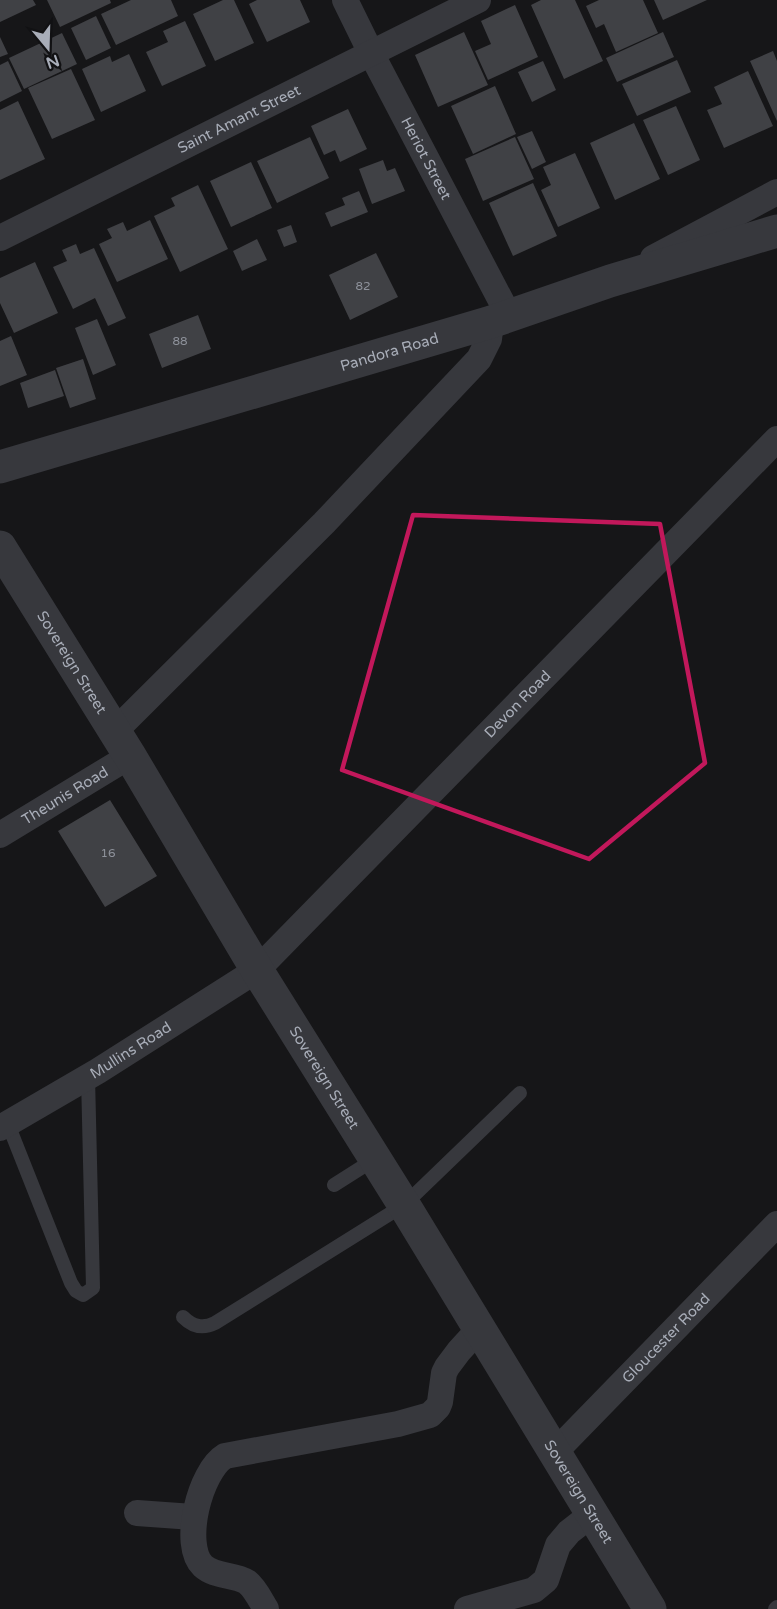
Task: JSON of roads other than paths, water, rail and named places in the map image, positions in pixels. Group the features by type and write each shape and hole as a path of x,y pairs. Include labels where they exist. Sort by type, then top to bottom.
{"street":[{"name":"Heriot Street","path":"345,0 500,319"},
{"name":"Saint Amant Street","path":"0,238 478,0"},
{"path":"610,281 777,192"},
{"name":"Pandora Road","path":"0,467 500,319 610,281 777,231"},
{"name":"Theunis Road","path":"0,835 122,744 324,523 479,359 500,319"},
{"name":"Devon Road","path":"257,970 777,439"},
{"name":"Sovereign Street","path":"0,547 650,1609"},
{"name":"Mullins Road","path":"4,1126 88,1077 257,970"},
{"name":"Gloucester Road","path":"555,1452 777,1224"},
{"path":"266,1609 247,1582 208,1570 195,1555 193,1517 207,1478 220,1459 225,1456 398,1424 430,1414 438,1407 447,1366 480,1328"},
{"path":"137,1513 193,1517"},
{"path":"466,1609 534,1590 546,1580 558,1545 569,1532 592,1515"}],"lane":[{"path":"4,1126 71,1283 76,1291 83,1295 93,1288 88,1077"},
{"path":"183,1317 198,1326 204,1327 216,1323 404,1204 520,1093"},
{"path":"334,1185 376,1158"}]}
